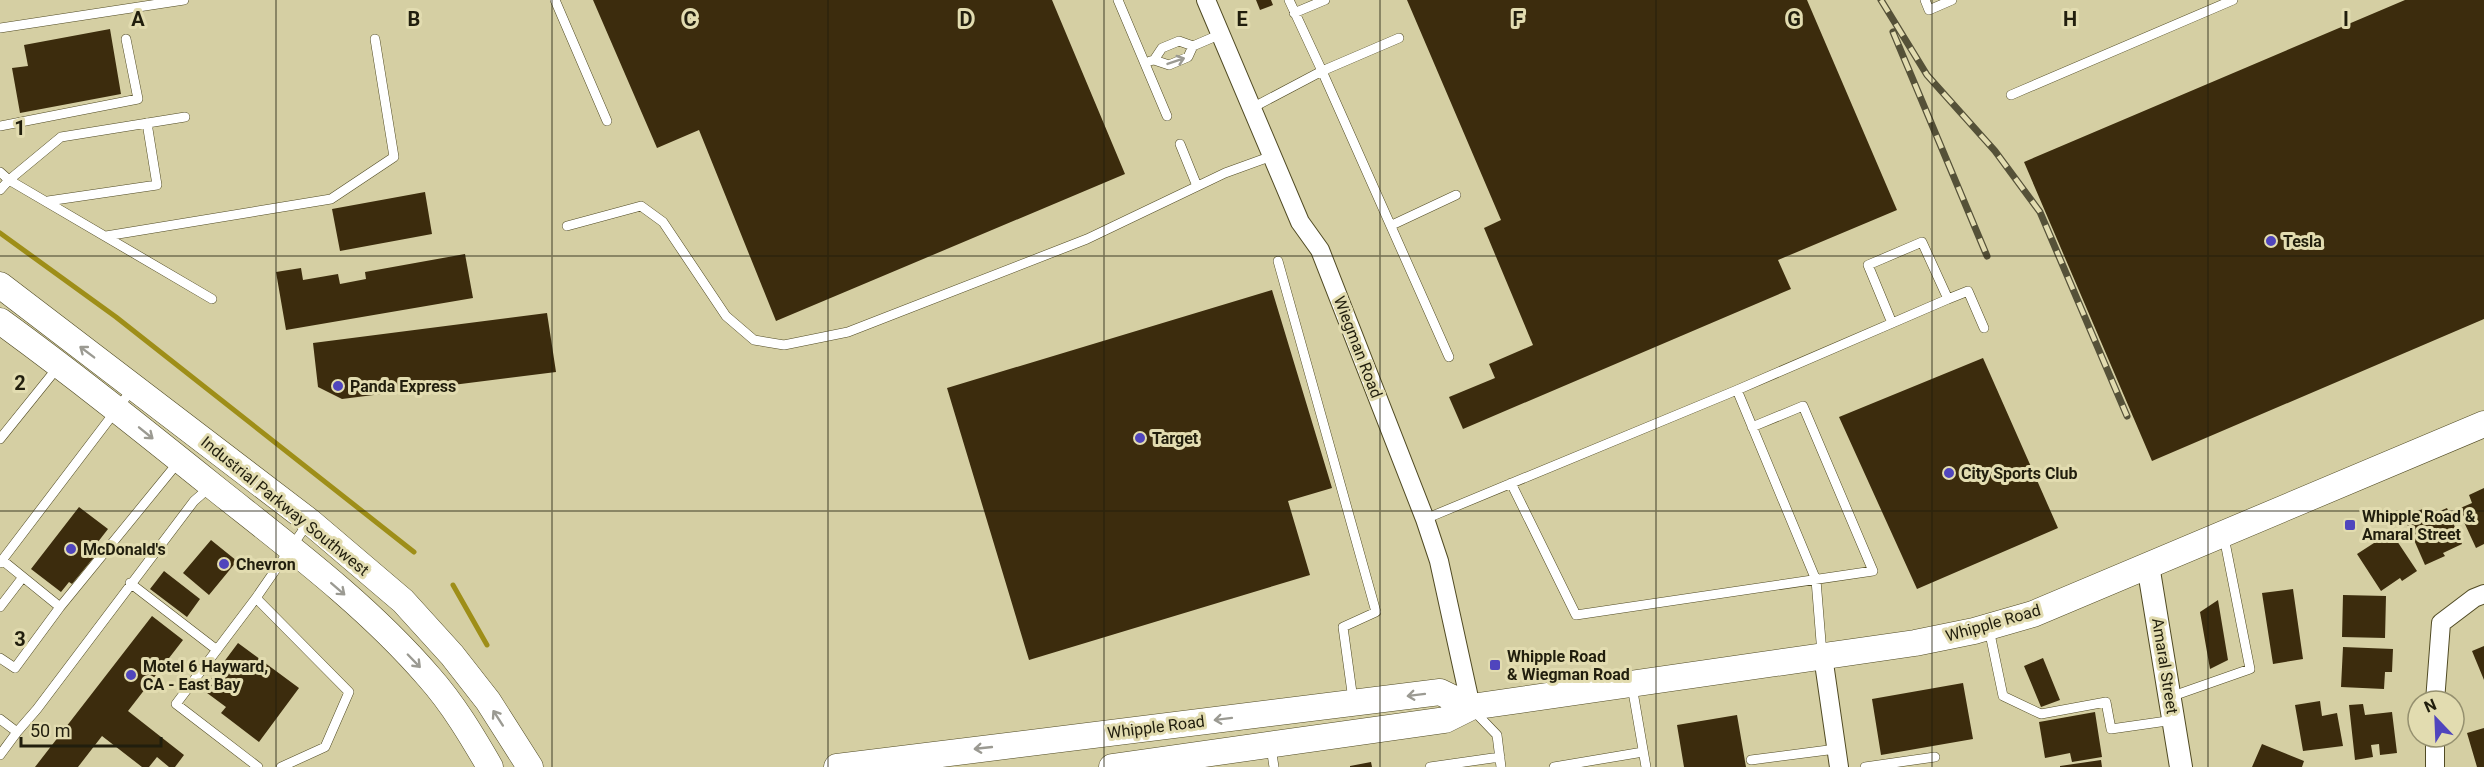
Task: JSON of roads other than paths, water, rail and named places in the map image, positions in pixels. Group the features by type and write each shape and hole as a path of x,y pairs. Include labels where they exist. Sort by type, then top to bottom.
{"main road":[{"name":"Industrial Parkway Southwest","path":"0,285 309,521 403,601 452,655 488,701 530,767"},
{"name":"Industrial Parkway Southwest","path":"0,321 118,410 212,485 373,619 430,678 464,724 490,767"},
{"name":"Whipple Road","path":"1122,766 1273,756 1445,720 1471,707 1915,643 1988,627 2033,614 2484,424"},
{"name":"Whipple Road","path":"837,767 943,760 1440,692 1471,707"}],"street":[{"name":"Wiegman Road","path":"1206,0 1300,222 1320,250 1425,519 1439,561 1471,707"},
{"name":"Amaral Street","path":"2148,564 2181,767"},
{"path":"2436,689 2441,623 2474,598 2484,594"},
{"path":"1822,656 1839,767"},
{"path":"2434,767 2435,749"}],"lane":[{"path":"0,28 184,0"},
{"path":"555,0 608,121"},
{"path":"1118,0 1149,62 1167,116"},
{"path":"1289,0 1392,225 1449,357"},
{"path":"1294,13 1325,0"},
{"path":"1925,0 1929,10 1952,0"},
{"path":"2011,95 2230,0"},
{"path":"1149,62 1169,65 1188,57 1193,46 1221,34"},
{"path":"1252,108 1322,71 1399,38"},
{"path":"0,126 138,99 126,39"},
{"path":"106,236 331,199 394,157 375,39"},
{"path":"1149,62 1162,48 1179,41 1193,46"},
{"path":"0,190 61,137 185,117"},
{"path":"48,201 157,185 147,123"},
{"path":"1180,144 1197,186"},
{"path":"567,226 641,206 663,222 726,316 754,340 784,345 848,332 1087,239 1225,173 1272,156"},
{"path":"0,172 9,180 212,299"},
{"path":"1392,225 1456,195"},
{"path":"1892,323 1868,265 1879,260 1922,242 1948,299"},
{"path":"1278,261 1376,612 1343,627 1354,702"},
{"path":"1425,519 1737,390 1968,291 1984,328"},
{"path":"0,438 59,366"},
{"path":"60,607 1,562 134,387"},
{"path":"1737,390 1816,580 1822,656"},
{"path":"1511,483 1576,615 1873,572 1803,406 1752,427"},
{"path":"0,658 15,668 60,607 180,460"},
{"path":"0,755 194,501 212,485"},
{"path":"258,767 176,704 256,598 309,521"},
{"path":"2170,697 2250,669 2223,533"},
{"path":"0,607 23,577"},
{"path":"130,584 216,650"},
{"path":"256,598 349,692 326,747 281,767"},
{"path":"1988,627 2003,696 2041,714 2106,702 2111,729 2174,720"},
{"path":"1632,683 1646,767"},
{"path":"1430,767 1500,762 1497,735 1471,707"},
{"path":"0,718 17,732"},
{"path":"1751,760 1836,749"},
{"path":"1554,767 1643,752"},
{"path":"1865,767 1935,757"}],"waterway":[{"path":"0,233 116,317 414,552"},
{"path":"453,585 487,645"}],"railway":[{"path":"1881,0 1927,75 1995,151 2040,212 2127,416"},
{"path":"1893,32 1987,256"}],"place":[{"name":"Tesla","path":"2271,241"},
{"name":"Panda Express","path":"338,386"},
{"name":"Target","path":"1140,438"},
{"name":"City Sports Club","path":"1949,473"},
{"name":"Whipple Road & Amaral Street","path":"2350,525"},
{"name":"McDonald's","path":"71,549"},
{"name":"Chevron","path":"224,564"},
{"name":"Whipple Road & Wiegman Road","path":"1495,665"},
{"name":"Motel 6 Hayward, CA - East Bay","path":"131,675"}]}
